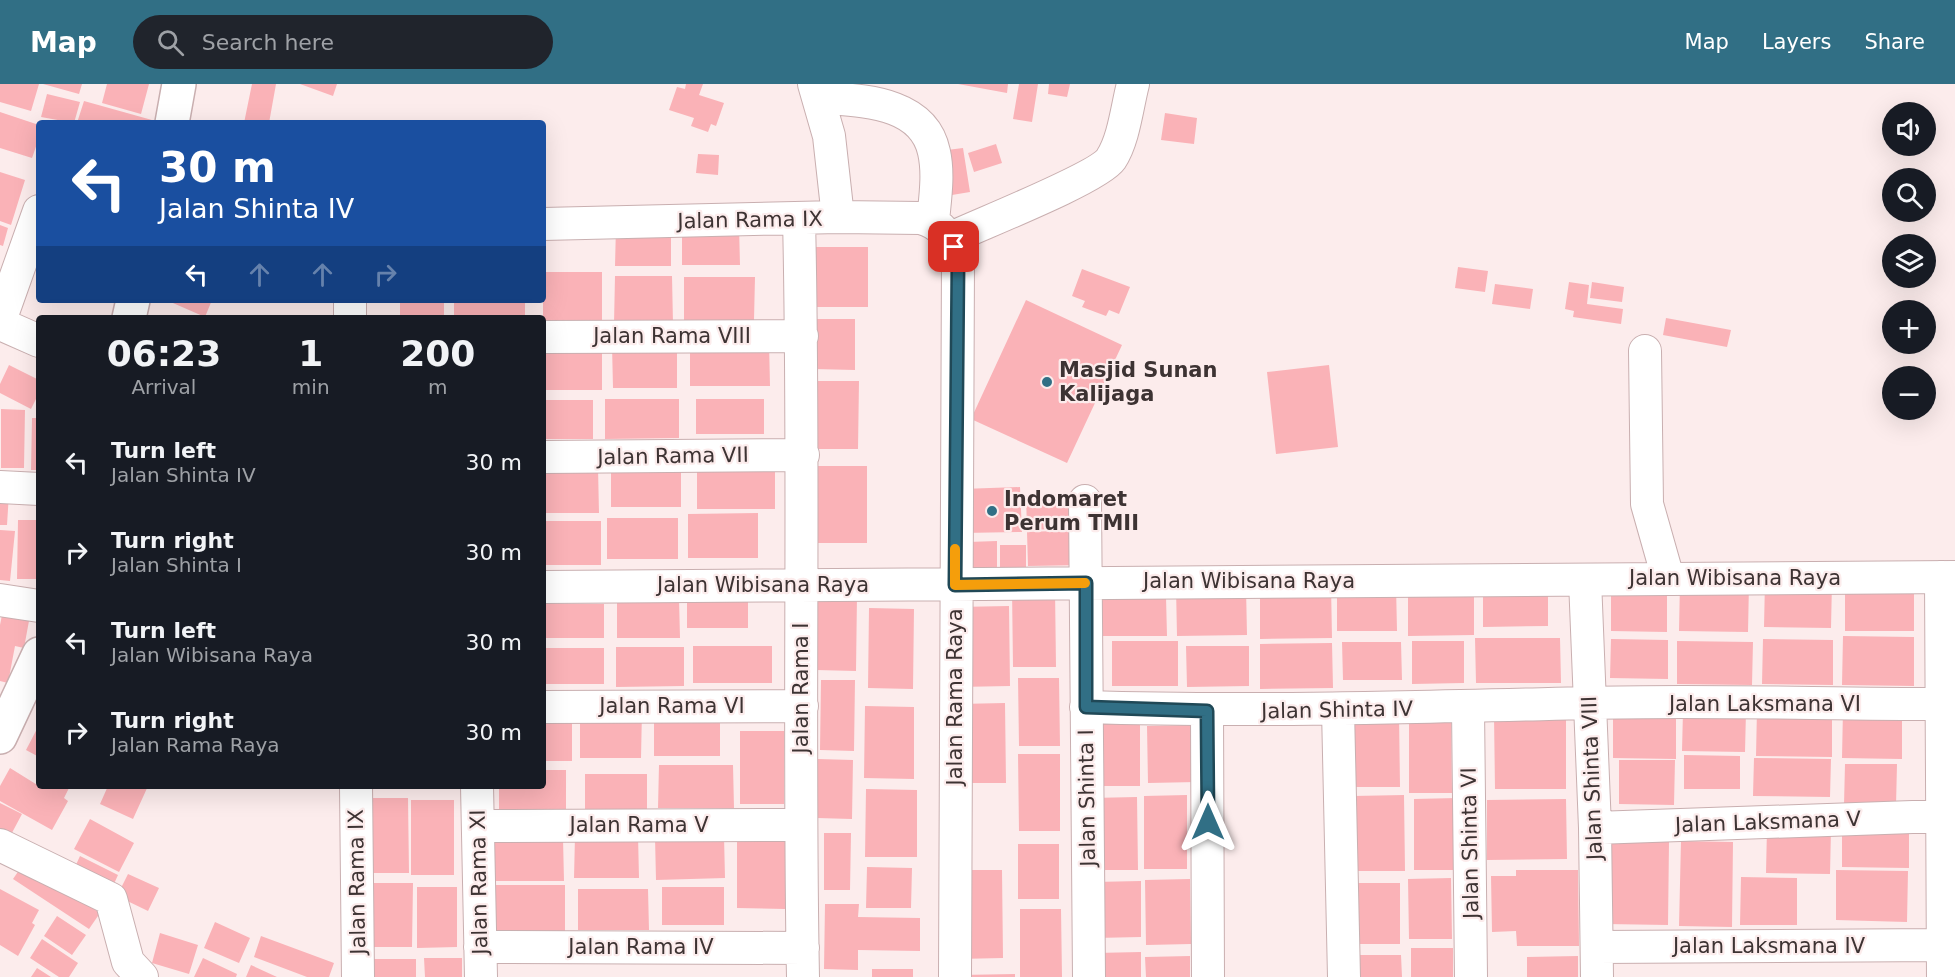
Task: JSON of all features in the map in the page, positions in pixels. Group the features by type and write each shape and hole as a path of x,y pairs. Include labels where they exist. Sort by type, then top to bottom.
{"main road":[{"path":"173,120 179,84"},
{"path":"0,737 36,660"}],"street":[{"path":"942,230 1060,189 1109,162 1116,151 1132,84"},
{"path":"816,91 829,136 838,218"},
{"name":"Jalan Rama Raya","path":"816,91 881,104 899,110 913,120 927,137 934,151 942,230 958,260 955,977"},
{"name":"Jalan Rama IX","path":"546,224 921,218 942,230"},
{"name":"Jalan Rama I","path":"800,219 803,455 800,825 803,962"},
{"path":"35,223 1,318 5,326 36,340"},
{"name":"Jalan Rama VIII","path":"546,337 802,336"},
{"path":"1645,351 1647,504 1668,578"},
{"name":"Jalan Rama VII","path":"546,457 803,455"},
{"path":"0,487 36,489"},
{"name":"Jalan Shinta I","path":"1085,501 1089,977"},
{"path":"1942,977 1941,704 1948,577"},
{"name":"Jalan Wibisana Raya","path":"546,587 1948,577"},
{"name":"Jalan Shinta VIII","path":"1585,580 1595,828 1597,962"},
{"path":"0,600 36,606"},
{"name":"Jalan Laksmana VI","path":"1589,703 1941,704"},
{"name":"Jalan Shinta IV","path":"1086,707 1207,711 1338,710 1589,703"},
{"name":"Jalan Rama VI","path":"546,707 802,706"},
{"name":"Jalan Shinta VI","path":"1468,708 1471,977"},
{"path":"1338,710 1344,977"},
{"path":"1207,711 1208,977"},
{"name":"Jalan Rama IX","path":"356,789 358,977"},
{"name":"Jalan Rama XI","path":"477,789 481,962"},
{"name":"Jalan Laksmana V","path":"1595,828 1941,816"},
{"name":"Jalan Rama V","path":"478,826 800,825"},
{"path":"0,845 111,899 128,962 142,977"},
{"name":"Jalan Laksmana IV","path":"1597,962 1942,945"},
{"name":"Jalan Rama IV","path":"481,962 803,962"}],"building":[{"path":"0,84 39,84 31,111 0,102"},
{"path":"43,84 82,84 79,94"},
{"path":"107,84 149,84 141,114 102,103"},
{"path":"252,84 276,84 270,120 245,120"},
{"path":"300,84 337,84 333,96"},
{"path":"686,84 703,84 699,95 724,103 716,126 711,124 708,132 691,126 694,118 669,110 677,87 685,89"},
{"path":"958,84 1008,84 1007,93"},
{"path":"1019,84 1038,84 1032,122 1013,119"},
{"path":"1049,84 1070,84 1067,97 1048,94"},
{"path":"47,94 80,102 75,120 41,117"},
{"path":"84,101 152,120 78,120"},
{"path":"0,112 36,124 36,147 32,158 0,148"},
{"path":"1165,113 1197,118 1194,144 1161,140"},
{"path":"996,144 1002,163 974,172 968,153"},
{"path":"963,148 970,192 946,196 939,151"},
{"path":"698,154 719,155 718,175 696,173"},
{"path":"0,172 25,180 11,225 0,221"},
{"path":"0,225 8,228 3,246 0,245"},
{"path":"682,225 739,225 740,265 682,265"},
{"path":"616,226 671,226 671,266 615,266"},
{"path":"814,247 868,247 868,307 814,307"},
{"path":"1458,267 1488,271 1485,292 1455,288"},
{"path":"1082,269 1130,287 1119,314 1109,310 1106,316 1082,307 1085,301 1072,296"},
{"path":"546,272 602,272 602,321 546,320 546,315 543,315 543,303 546,303"},
{"path":"615,276 672,276 673,324 614,324"},
{"path":"684,277 755,277 754,320 684,320"},
{"path":"1569,282 1589,285 1587,304 1623,309 1621,324 1573,317 1574,311 1565,309"},
{"path":"1592,282 1624,287 1622,302 1590,298"},
{"path":"1495,284 1533,289 1530,309 1492,304"},
{"name":"Masjid Sunan Kalijaga","path":"1026,300 1122,345 1067,463 971,419"},
{"path":"173,303 211,303 206,315 200,315"},
{"path":"400,303 444,303 444,315 400,315"},
{"path":"454,303 525,303 525,315 454,315"},
{"path":"1666,318 1731,330 1727,347 1663,335"},
{"path":"813,319 855,319 855,370 813,369"},
{"path":"546,339 602,339 602,390 546,390"},
{"path":"690,341 769,341 770,386 690,386"},
{"path":"612,345 677,345 677,388 613,388"},
{"path":"9,365 36,378 36,399 31,409 0,393 0,384"},
{"path":"1329,365 1338,447 1276,454 1267,372"},
{"path":"814,381 859,381 858,449 814,449"},
{"path":"605,399 679,399 679,438 605,439"},
{"path":"696,399 764,399 764,434 696,434"},
{"path":"546,400 593,400 593,439 546,439"},
{"path":"1,409 25,410 24,468 1,468"},
{"path":"32,418 36,418 36,470 31,470"},
{"path":"681,464 681,507 611,507 611,465"},
{"path":"697,464 775,464 775,509 697,509"},
{"path":"808,466 867,466 867,543 808,543"},
{"path":"546,467 598,467 599,513 546,513"},
{"name":"Indomaret Perum TMII","path":"1020,487 1022,532 963,533 962,489"},
{"path":"0,492 9,493 7,525 0,525"},
{"path":"1082,494 1083,528 1027,530 1026,495"},
{"path":"758,513 758,558 688,558 688,514"},
{"path":"607,518 678,518 678,559 607,559"},
{"path":"18,520 36,520 36,579 17,579"},
{"path":"546,521 601,521 601,565 546,565"},
{"path":"0,530 15,531 10,581 0,580"},
{"path":"1083,530 1084,565 1028,566 1027,532"},
{"path":"997,541 997,567 969,568 968,542"},
{"path":"1000,545 1026,545 1026,568 1000,568"},
{"path":"1845,579 1914,581 1914,631 1845,631"},
{"path":"1548,581 1548,626 1483,627 1483,582"},
{"path":"1765,581 1832,582 1831,628 1764,627"},
{"path":"1680,582 1749,583 1748,632 1679,631"},
{"path":"1474,584 1474,635 1408,636 1408,585"},
{"path":"1260,585 1331,585 1332,638 1260,639"},
{"path":"1396,585 1397,631 1337,631 1337,586"},
{"path":"1176,587 1246,587 1247,635 1177,636"},
{"path":"1012,589 1055,589 1056,667 1013,667"},
{"path":"1611,592 1667,593 1667,632 1611,631"},
{"path":"817,595 857,595 856,671 816,670"},
{"path":"687,597 748,597 748,628 687,628"},
{"path":"1100,597 1166,597 1167,636 1101,636"},
{"path":"617,598 679,598 680,638 617,638"},
{"path":"546,604 604,604 604,638 546,638"},
{"path":"4,605 31,610 24,648 15,646 8,683 0,681 0,625"},
{"path":"1009,606 1010,686 958,687 957,607"},
{"path":"869,608 914,609 913,689 868,688"},
{"path":"1843,636 1914,637 1914,686 1842,685"},
{"path":"1475,638 1560,638 1561,683 1476,683"},
{"path":"1611,639 1668,640 1668,679 1610,678"},
{"path":"1763,639 1833,640 1833,685 1762,684"},
{"path":"1112,641 1178,641 1178,686 1112,686"},
{"path":"1412,641 1464,641 1464,683 1412,684"},
{"path":"1677,641 1753,642 1752,685 1677,684"},
{"path":"1342,642 1401,642 1402,680 1343,680"},
{"path":"1332,643 1333,688 1260,689 1260,644"},
{"path":"693,646 772,646 772,683 693,683"},
{"path":"1186,646 1249,646 1249,686 1187,687"},
{"path":"616,647 684,647 684,686 616,687"},
{"path":"546,648 604,648 604,684 546,684"},
{"path":"1018,678 1059,678 1060,746 1019,746"},
{"path":"821,680 855,680 854,751 820,750"},
{"path":"1005,703 1006,783 960,783 959,704"},
{"path":"865,706 914,707 914,779 864,778"},
{"path":"720,709 720,756 654,756 654,710"},
{"path":"1757,709 1832,710 1832,757 1756,756"},
{"path":"1843,709 1902,710 1902,759 1842,758"},
{"path":"580,710 642,710 641,758 580,758"},
{"path":"1683,711 1746,711 1745,752 1682,751"},
{"path":"1613,712 1676,713 1676,759 1613,758"},
{"path":"546,713 572,713 572,761 546,761"},
{"path":"1409,713 1451,713 1452,793 1409,793"},
{"path":"1352,714 1399,714 1400,787 1352,787"},
{"path":"1494,716 1566,716 1566,789 1495,789"},
{"path":"1140,723 1140,786 1093,786 1092,724"},
{"path":"1196,725 1197,782 1148,783 1147,726"},
{"path":"36,731 36,755 26,750"},
{"path":"740,731 784,731 784,804 740,804"},
{"path":"1018,754 1060,754 1060,831 1019,831"},
{"path":"1684,755 1740,756 1740,789 1684,789"},
{"path":"1754,758 1831,759 1830,797 1753,796"},
{"path":"818,759 853,760 852,819 817,818"},
{"path":"1619,760 1675,760 1674,805 1619,804"},
{"path":"1845,764 1897,764 1896,806 1844,805"},
{"path":"659,765 733,765 734,808 658,808"},
{"path":"10,768 36,784 36,789 68,789 64,798 68,801 52,830 0,801 0,786"},
{"path":"546,770 566,770 566,814 499,815 499,789 546,789"},
{"path":"585,774 647,774 647,815 585,815"},
{"path":"107,789 147,789 133,819 100,804"},
{"path":"866,789 917,790 917,857 865,857"},
{"path":"1187,795 1187,869 1144,869 1144,796"},
{"path":"1404,795 1405,871 1354,871 1353,796"},
{"path":"1137,797 1138,870 1092,870 1091,798"},
{"path":"365,798 408,798 409,873 365,873"},
{"path":"1457,798 1457,870 1414,870 1414,799"},
{"path":"1566,799 1567,859 1487,860 1487,800"},
{"path":"411,800 454,800 454,875 411,875"},
{"path":"0,803 22,814 6,844 0,840"},
{"path":"90,819 134,843 119,872 74,849"},
{"path":"1842,827 1909,827 1909,868 1842,867"},
{"path":"1767,828 1831,829 1830,874 1766,873"},
{"path":"824,833 851,833 850,890 824,890"},
{"path":"638,835 639,878 574,878 575,836"},
{"path":"724,836 725,878 656,880 655,837"},
{"path":"495,838 563,838 564,881 495,881"},
{"path":"737,841 785,841 785,909 737,908"},
{"path":"1681,841 1733,842 1732,927 1679,926"},
{"path":"1607,842 1669,842 1668,925 1606,924"},
{"path":"1018,844 1059,844 1059,899 1018,899"},
{"path":"80,856 118,875 113,886 75,867"},
{"path":"24,863 100,913 89,929 13,879"},
{"path":"867,867 912,868 911,908 866,908"},
{"path":"957,870 1002,870 1003,958 958,959"},
{"path":"1516,870 1578,870 1579,946 1517,946 1516,931 1492,932 1491,876 1516,876"},
{"path":"1836,870 1908,871 1907,922 1836,920"},
{"path":"128,874 159,888 148,911 117,896"},
{"path":"1741,877 1797,878 1797,925 1740,925"},
{"path":"1451,878 1452,939 1409,939 1408,879"},
{"path":"1190,879 1191,944 1146,945 1145,880"},
{"path":"1141,881 1141,937 1095,938 1094,882"},
{"path":"372,883 413,883 412,947 372,947"},
{"path":"1356,883 1400,883 1400,944 1356,944"},
{"path":"496,885 565,885 565,932 495,932"},
{"path":"417,887 457,887 457,947 417,948"},
{"path":"662,887 724,887 724,925 662,925"},
{"path":"0,889 39,910 32,923 35,925 18,956 0,945"},
{"path":"578,889 648,889 649,930 578,930"},
{"path":"825,904 859,904 858,917 920,918 920,951 858,950 858,970 824,969"},
{"path":"1020,909 1061,909 1062,977 1020,977"},
{"path":"57,916 86,935 72,955 44,936"},
{"path":"215,922 250,938 239,963 204,948"},
{"path":"160,933 198,945 189,974 152,963"},
{"path":"261,936 334,963 329,977 307,977 254,957"},
{"path":"42,939 78,963 69,977 59,977 30,958"},
{"path":"1411,948 1453,948 1453,977 1411,977"},
{"path":"1141,952 1141,977 1095,977 1095,953"},
{"path":"1348,955 1401,955 1402,977 1349,977"},
{"path":"1190,956 1190,977 1146,977 1145,957"},
{"path":"1578,956 1578,977 1527,977 1527,957"},
{"path":"203,958 237,974 236,977 194,977"},
{"path":"424,958 462,958 462,977 425,977"},
{"path":"373,959 416,959 416,977 373,977"},
{"path":"251,965 277,977 246,977"},
{"path":"37,968 51,977 31,977"},
{"path":"872,969 913,969 913,977 872,977"},
{"path":"1015,974 1015,977 960,977 960,975"}],"slow traffic":[{"path":"955,549 955,585 1085,583"}],"place":[{"name":"Masjid Sunan Kalijaga","path":"1047,382"},
{"name":"Indomaret Perum TMII","path":"992,511"}],"route":[{"path":"954,247 958,260 955,585 1086,583 1086,707 1207,711 1208,822"}]}
